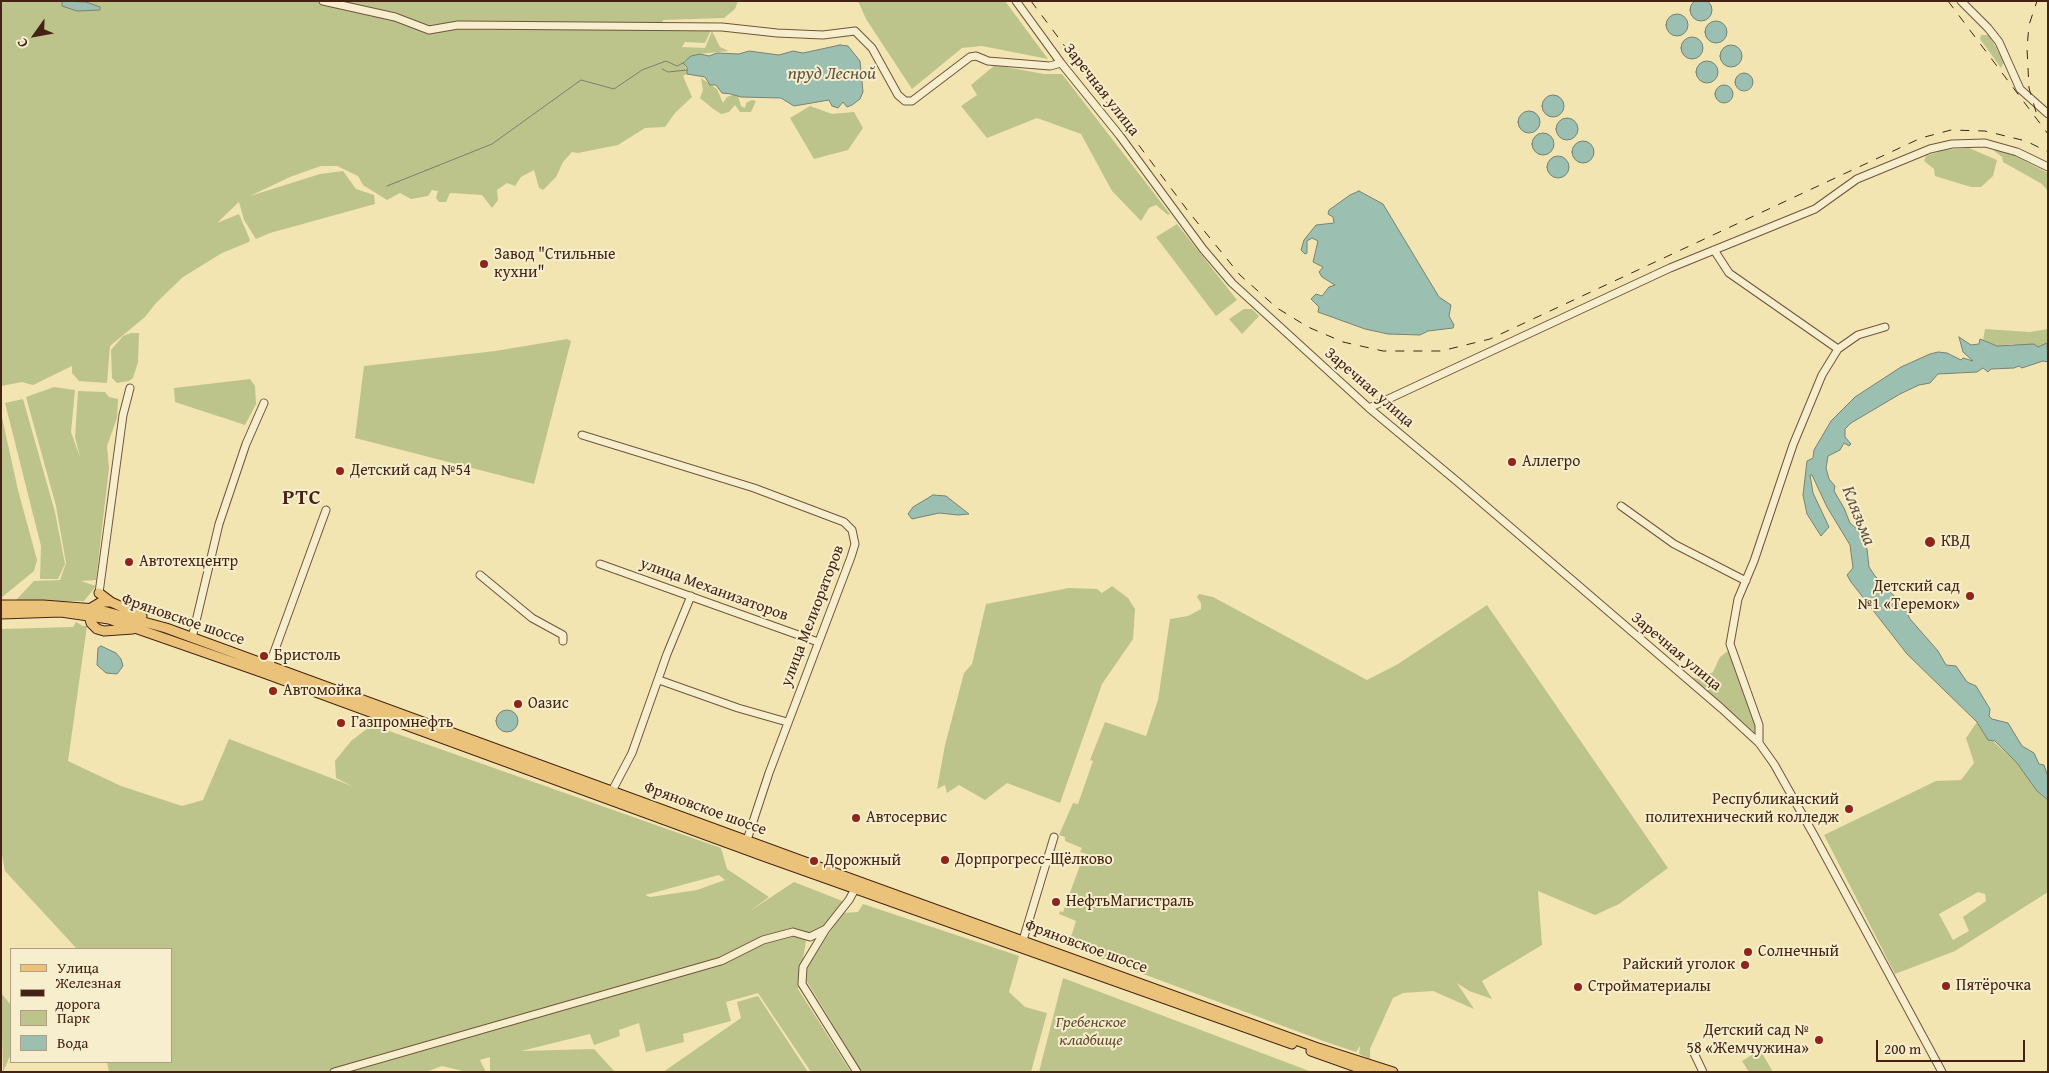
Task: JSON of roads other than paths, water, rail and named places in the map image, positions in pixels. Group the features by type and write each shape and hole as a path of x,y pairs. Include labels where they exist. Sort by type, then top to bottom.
{"main road":[{"path":"99,593 111,602 166,628"},
{"path":"74,607 87,604 99,593"},
{"path":"90,612 99,593"},
{"path":"90,612 101,602 111,602"},
{"name":"Фряновское шоссе","path":"1,606 74,607 166,628 1306,1043 1393,1072"},
{"name":"Фряновское шоссе","path":"1,614 90,612"},
{"name":"Фряновское шоссе","path":"90,612 91,623 100,630 137,628 855,889 1356,1069 1370,1072"}],"street":[{"path":"323,1 395,17 429,30 458,25 722,27 777,33 824,35 855,31 872,48 898,95 905,101 912,101 970,56 976,56 988,61 1050,66 1061,63"},
{"name":"Заречная улица","path":"1016,1 1061,63 1120,136 1203,249 1232,283 1369,408 1459,482 1759,743 1774,764 1815,836 1942,1072"},
{"path":"1961,1 1999,42 2020,90 2048,114"},
{"path":"1369,408 1714,250 1815,209 1857,179 1937,147 1985,143 2017,152 2048,167"},
{"path":"1714,250 1729,273 1838,349"},
{"name":"Заречная улица","path":"1759,743 1758,725 1730,644 1738,598 1746,581 1793,445 1822,375 1838,349 1858,335 1885,327"},
{"path":"99,593 123,415 130,388"},
{"path":"192,638 219,524 246,444 264,402"},
{"name":"улица Мелиораторов","path":"582,435 754,488 844,522 852,530 855,544 787,722 747,840"},
{"path":"1621,506 1674,544 1746,581"},
{"path":"269,666 326,510"},
{"name":"улица Механизаторов","path":"600,564 818,642"},
{"path":"480,575 532,618 563,635 563,641"},
{"path":"612,791 632,753 659,680 666,654 691,596"},
{"path":"659,680 738,708 787,722"},
{"path":"1023,940 1054,837"},
{"path":"855,889 849,900 826,929 803,967 802,984 857,1072"},
{"path":"334,1072 721,961 763,940 793,932 810,936 826,929"},
{"path":"1693,1051 1703,1072"}],"water":[{"path":"1701,-1 1711,6 1712,10 1705,20 1701,21 1691,14 1690,10 1697,0"},
{"path":"62,1 86,2 100,7 100,10 77,11 62,6"},
{"path":"1677,14 1685,17 1688,25 1685,33 1677,36 1669,33 1666,25 1669,17"},
{"path":"1716,21 1724,24 1727,32 1724,40 1716,43 1708,40 1705,32 1708,24"},
{"path":"1692,37 1700,40 1703,48 1700,56 1692,59 1684,56 1681,48 1684,40"},
{"name":"пруд Лесной","path":"840,45 848,46 860,61 863,92 860,99 847,107 843,102 838,108 832,106 829,100 794,106 781,98 741,97 722,93 716,85 710,85 705,77 687,74 687,67 683,63 691,56 700,54 709,56 717,53 739,54 749,51 779,55 793,51 803,53"},
{"path":"1731,45 1739,48 1742,56 1739,64 1731,67 1723,64 1720,56 1723,48"},
{"path":"1707,61 1715,64 1718,72 1715,80 1707,83 1699,80 1696,72 1699,64"},
{"path":"1744,73 1750,76 1753,82 1750,88 1744,91 1738,88 1735,82 1738,76"},
{"path":"1724,85 1730,88 1733,94 1730,100 1724,103 1718,100 1715,94 1718,88"},
{"path":"1553,95 1561,98 1564,106 1561,114 1553,117 1545,114 1542,106 1545,98"},
{"path":"1529,111 1537,114 1540,122 1537,130 1529,133 1521,130 1518,122 1521,114"},
{"path":"1567,118 1575,121 1578,129 1575,137 1567,140 1559,137 1556,129 1559,121"},
{"path":"1543,133 1551,136 1554,144 1551,152 1543,155 1535,152 1532,144 1535,136"},
{"path":"1583,141 1591,144 1594,152 1591,160 1583,163 1575,160 1572,152 1575,144"},
{"path":"1558,156 1566,159 1569,167 1566,175 1558,178 1550,175 1547,167 1550,159"},
{"path":"1359,191 1383,204 1439,297 1451,305 1449,316 1454,325 1453,328 1428,331 1420,335 1388,334 1365,329 1318,312 1319,307 1311,299 1316,294 1322,296 1329,287 1335,285 1322,277 1319,272 1323,267 1313,262 1318,241 1312,238 1307,241 1307,253 1305,254 1301,250 1304,240 1316,225 1334,223 1333,217 1328,214 1329,210"},
{"path":"1959,337 1971,345 1979,344 1980,339 1997,346 2034,344 2038,347 2047,343 2048,362 2043,361 2022,368 2019,366 1991,369 1988,372 1983,368 1977,372 1938,374 1930,383 1919,385 1900,394 1851,423 1845,429 1845,437 1851,444 1849,446 1844,443 1840,450 1828,456 1826,468 1829,479 1835,486 1834,491 1850,523 1858,530 1867,549 1869,567 1875,576 1898,600 1899,607 1905,609 1910,619 1938,651 1946,665 1956,666 1967,682 1976,686 1990,709 1989,716 1992,719 2008,723 2022,746 2034,753 2039,764 2044,765 2048,777 2048,800 2037,791 2017,763 1995,741 1988,740 1977,722 1907,654 1851,582 1847,575 1853,568 1850,545 1827,507 1812,475 1810,475 1813,493 1829,527 1821,536 1807,514 1803,495 1807,461 1813,458 1814,450 1831,421 1855,397 1901,367 1930,354 1938,352 1947,353 1961,360 1963,358 1973,361 1963,352"},
{"path":"933,495 946,496 969,514 939,513 912,519 908,514 913,507"},
{"path":"101,646 116,653 121,659 123,666 117,674 106,673 97,665 98,648"},
{"path":"507,710 515,713 518,721 515,729 507,732 499,729 496,721 499,713"}],"waterway":[{"path":"387,186 492,144 581,80 614,89 642,70 666,61 677,66 683,63"},
{"path":"662,69 668,72 687,70"}],"railway":[{"path":"1031,1 1188,211 1240,275 1277,308 1308,327 1343,342 1383,351 1441,351 1490,339 1921,138 1951,130 1985,131 2026,141 2048,152"},
{"path":"1948,1 2048,134"},
{"path":"2036,112 2029,88 2027,48 2029,25 2037,1"}],"place":[{"name":"Завод \"Стильные кухни\"","path":"484,264"},
{"name":"Аллегро","path":"1512,462"},
{"name":"Детский сад №54","path":"340,471"},
{"name":"КВД","path":"1930,542"},
{"name":"Автотехцентр","path":"129,562"},
{"name":"Детский сад №1 «Теремок»","path":"1970,596"},
{"name":"Бристоль","path":"264,656"},
{"name":"Автомойка","path":"273,691"},
{"name":"Оазис","path":"518,704"},
{"name":"Газпромнефть","path":"341,723"},
{"name":"Республиканский политехнический колледж","path":"1849,809"},
{"name":"Автосервис","path":"856,818"},
{"name":"Дорпрогресс-Щёлково","path":"945,860"},
{"name":"Дорожный","path":"814,861"},
{"name":"НефтьМагистраль","path":"1056,902"},
{"name":"Солнечный","path":"1748,952"},
{"name":"Райский уголок","path":"1745,965"},
{"name":"Пятёрочка","path":"1946,986"},
{"name":"Стройматериалы","path":"1578,987"},
{"name":"Детский сад № 58 «Жемчужина»","path":"1819,1040"}],"district":[{"name":"РТС","path":"302,499"}],"water label":[{"name":"Клязьма","path":"1858,516"}],"park label":[{"name":"Гребенское кладбище","path":"1091,1032"}]}
